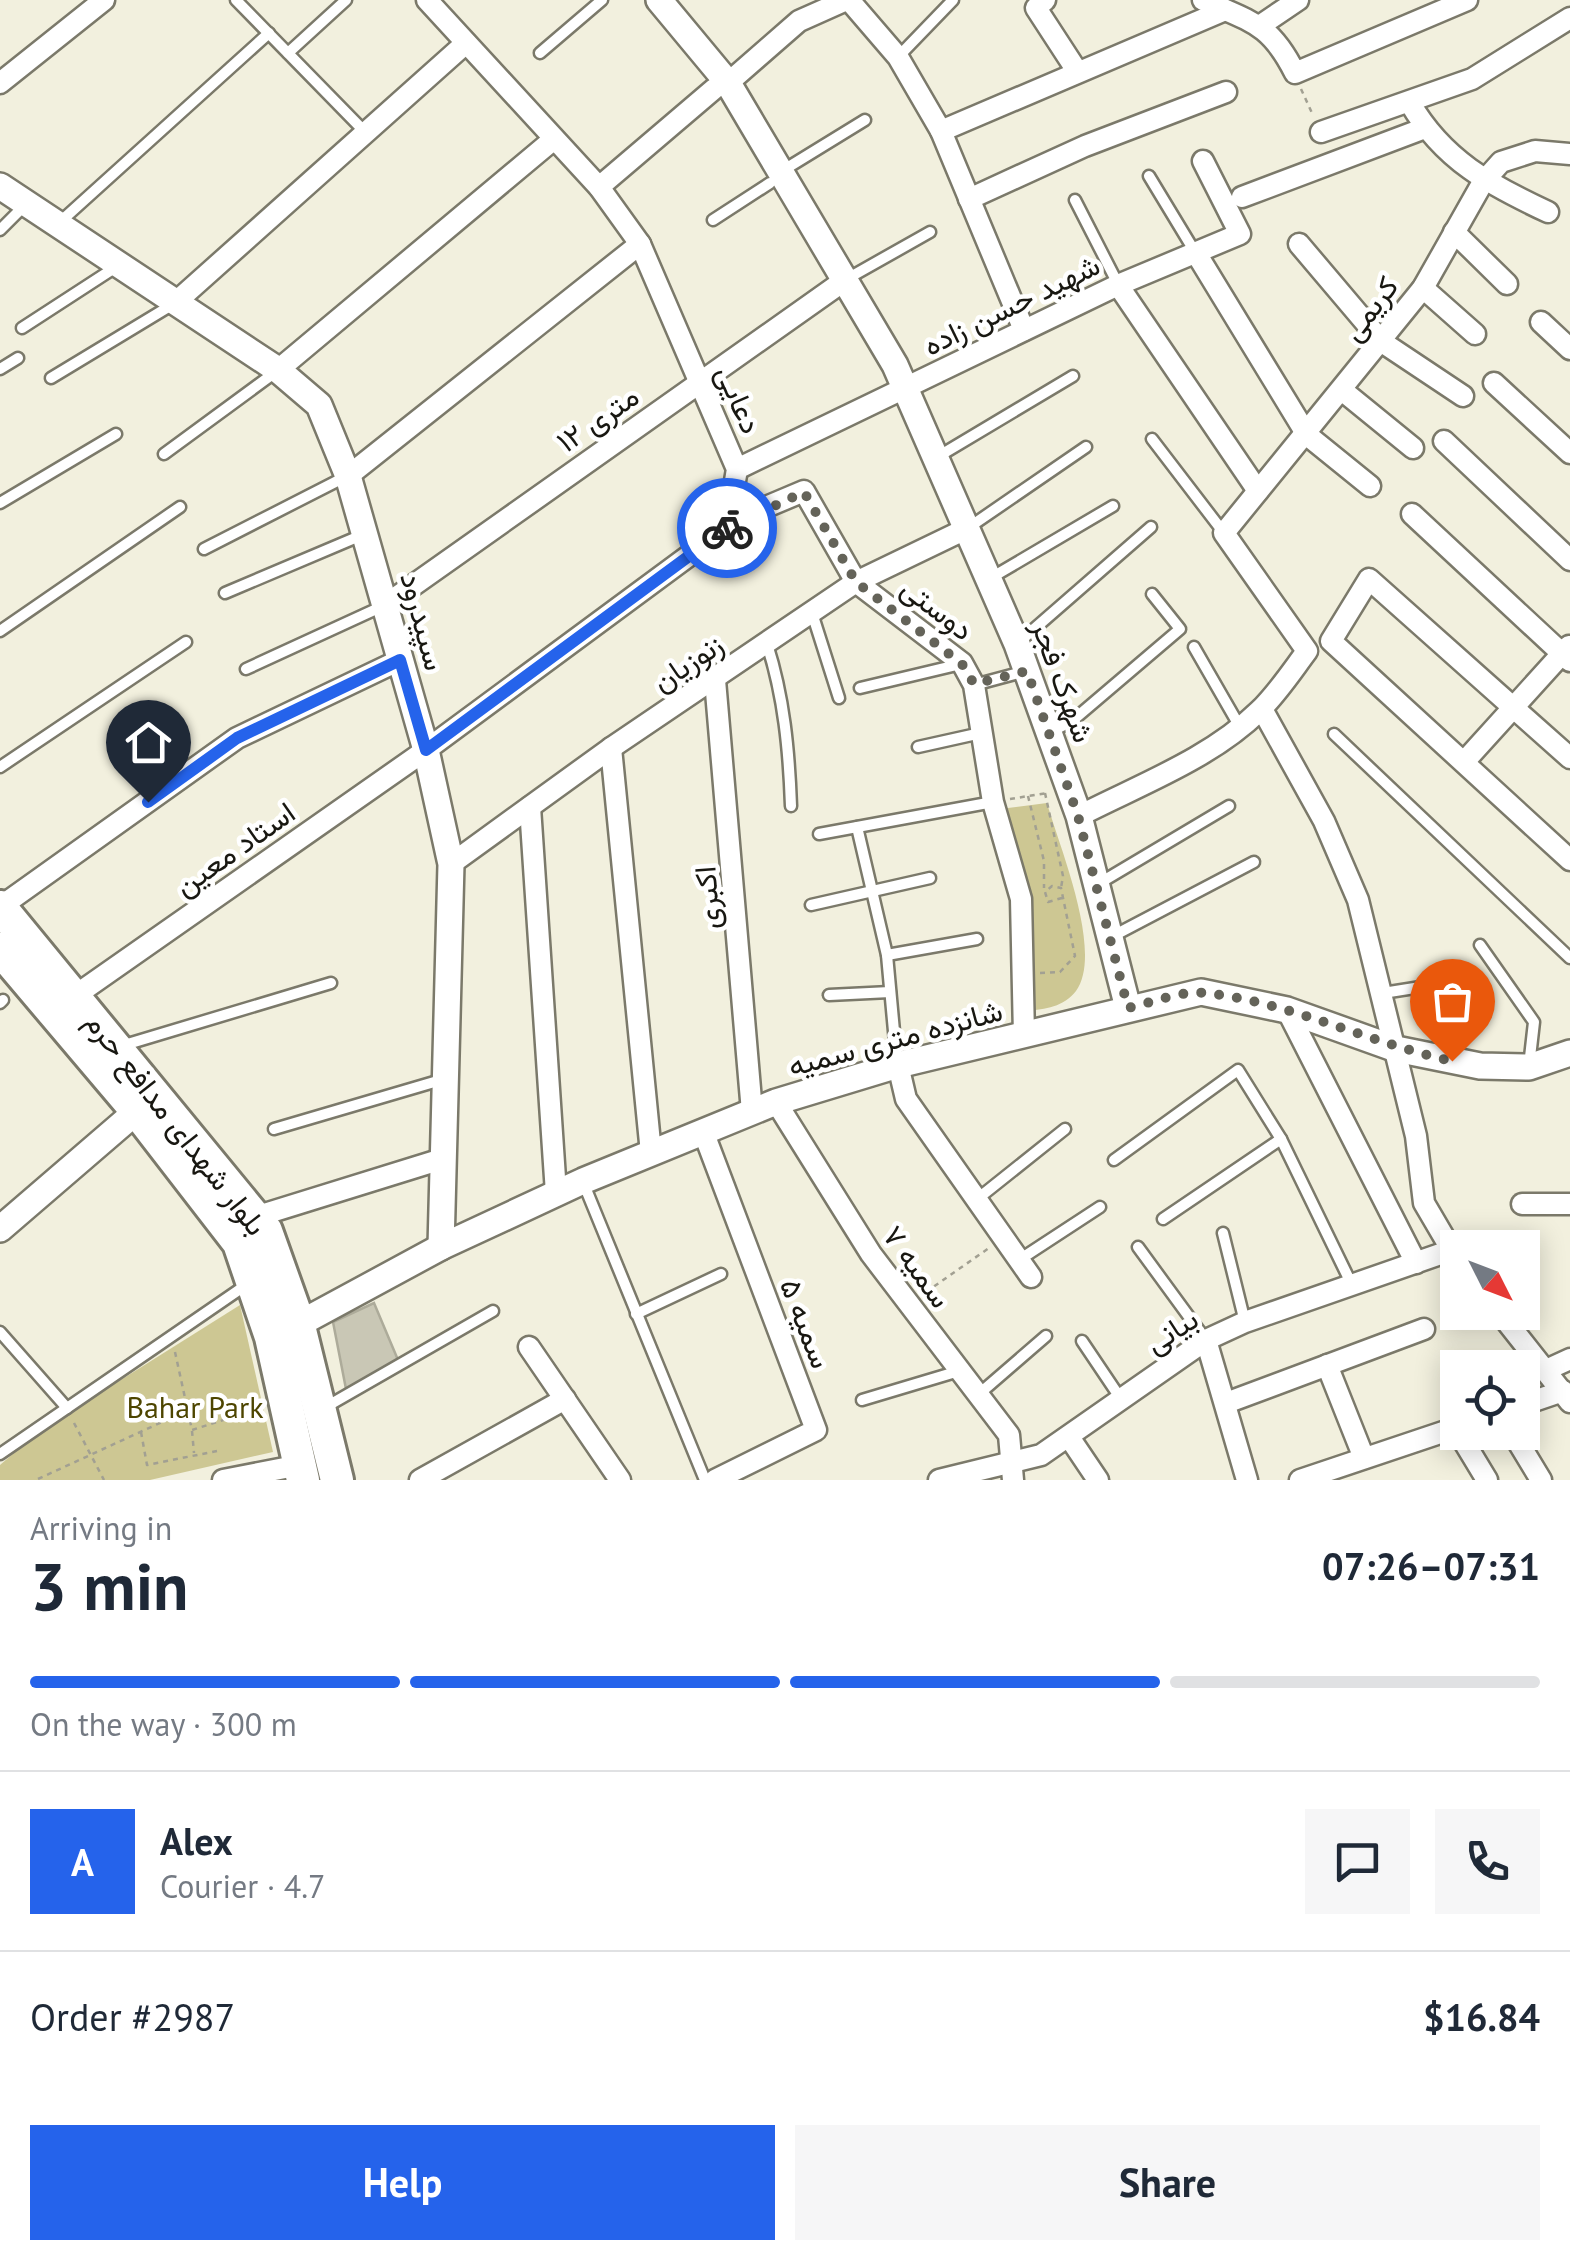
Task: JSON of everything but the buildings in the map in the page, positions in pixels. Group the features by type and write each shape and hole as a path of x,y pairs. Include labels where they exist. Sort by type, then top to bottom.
{"main road":[{"name":"بلوار شهدای مدافع حرم","path":"0,907 266,1231 296,1320 337,1480"},
{"name":"بلوار شهدای مدافع حرم","path":"0,949 137,1111 240,1243 254,1280 296,1320"},
{"name":"بلوار شهدای مدافع حرم","path":"296,1320 286,1400 302,1472"}],"street":[{"path":"0,83 104,0"},
{"name":"دعایی","path":"426,0 599,186 640,244 737,469 732,500 740,518"},
{"name":"شهرک فجر","path":"642,0 721,86"},
{"name":"شهرک فجر","path":"659,0 721,86 838,284 895,365 903,390 939,456 1018,644 1050,732 1057,791 1078,816 1128,1008"},
{"path":"599,186 799,21 847,0 898,57 941,131 1024,330"},
{"path":"1045,0 1036,8 1078,71"},
{"path":"1203,0 1262,25 1278,41 1294,74 1467,0"},
{"path":"1262,25 1286,2"},
{"path":"941,131 1225,10"},
{"path":"1321,132 1472,78 1570,18"},
{"path":"176,302 466,43"},
{"path":"969,199 1085,146 1226,92"},
{"path":"1410,102 1425,128 1483,182 1548,212"},
{"path":"1242,197 1425,128"},
{"path":"278,370 554,139"},
{"name":"کریمی","path":"1224,533 1382,342 1422,288 1483,182 1501,162 1518,154 1570,154"},
{"name":"شهید حسن زاده","path":"737,469 1118,285 1240,234 1204,161"},
{"name":"سپیدرود","path":"0,186 278,370 319,405 368,532 384,606 426,750 451,864 440,1247"},
{"path":"1454,232 1507,284"},
{"path":"348,476 640,244"},
{"path":"1298,244 1382,342 1463,396"},
{"path":"1196,252 1307,435 1370,486"},
{"name":"۱۲ متری","path":"384,606 838,284"},
{"path":"1118,285 1258,492"},
{"path":"1422,288 1475,334"},
{"path":"1540,322 1570,350"},
{"path":"1494,383 1570,453"},
{"path":"1343,390 1413,448"},
{"path":"1444,440 1570,560"},
{"name":"دوستی","path":"740,518 804,492 856,582 962,664 974,684 993,802 1021,900 1024,1036"},
{"path":"1412,514 1567,653 1464,762"},
{"path":"426,750 740,518"},
{"name":"زنوزیان","path":"451,864 610,748 856,582 968,528"},
{"path":"1078,816 1203,752 1240,728 1262,708 1307,651 1224,533"},
{"path":"1570,758 1369,579 1331,640 1570,860"},
{"path":"0,907 237,738 400,660"},
{"name":"اکبری","path":"715,680 764,1107"},
{"path":"1262,708 1324,821 1358,900 1416,1136 1424,1203 1440,1231"},
{"path":"610,748 651,1153"},
{"name":"استاد معین","path":"76,995 426,750"},
{"path":"530,807 556,1193"},
{"name":"شانزده متری سمیه","path":"296,1320 556,1193 764,1107 898,1065 1201,992 1287,1010 1396,1049 1480,1066 1529,1066 1570,1053"},
{"path":"1287,1010 1416,1264"},
{"path":"898,1065 906,1099 1024,1269"},
{"name":"سمیه ۷","path":"764,1107 870,1254 1009,1435 1012,1471"},
{"path":"0,1229 137,1111"},
{"name":"سمیه ۵","path":"704,1131 816,1430 715,1480"},
{"path":"256,1216 442,1159"},
{"path":"1522,1204 1570,1204"},
{"name":"بیانی","path":"939,1480 1012,1471 1069,1438 1206,1340 1245,1322 1440,1259"},
{"path":"1226,1403 1424,1329"},
{"path":"1514,1330 1566,1396 1540,1401"},
{"path":"1206,1340 1246,1480"},
{"path":"529,1347 616,1479"},
{"path":"1546,1370 1570,1359"},
{"path":"1327,1365 1364,1458"},
{"path":"420,1480 565,1399"},
{"path":"1300,1480 1440,1435"},
{"path":"1069,1438 1098,1480"},
{"path":"1469,1450 1487,1480"},
{"path":"1523,1450 1541,1480"},
{"path":"223,1480 302,1472"}],"lane":[{"path":"236,0 366,133"},
{"path":"288,53 346,0"},
{"path":"540,53 602,0"},
{"path":"898,57 953,0"},
{"path":"59,223 269,34"},
{"path":"713,220 865,120"},
{"path":"1148,176 1196,252"},
{"path":"1076,200 1118,285"},
{"path":"0,230 27,203"},
{"path":"838,284 930,232"},
{"path":"22,328 120,264"},
{"path":"51,378 176,302"},
{"path":"0,369 18,358"},
{"path":"164,454 278,370"},
{"path":"939,456 1073,376"},
{"path":"0,503 116,434"},
{"path":"1152,439 1224,533"},
{"path":"968,528 1086,447"},
{"path":"204,550 348,476"},
{"path":"988,580 1113,506"},
{"path":"0,631 180,507"},
{"path":"1018,644 1151,527"},
{"path":"225,593 368,532"},
{"path":"1050,732 1072,720 1180,630 1152,594"},
{"path":"246,669 384,606"},
{"path":"812,613 839,698"},
{"path":"0,767 186,642"},
{"path":"767,644 778,678 789,749 790,806"},
{"path":"1194,647 1240,728"},
{"path":"860,688 962,664"},
{"path":"974,684 1027,671"},
{"path":"918,747 982,732"},
{"path":"1334,734 1570,958"},
{"path":"819,834 993,802"},
{"path":"1098,884 1229,806"},
{"path":"858,827 886,955 898,1065"},
{"path":"1112,936 1254,862"},
{"path":"811,906 930,878"},
{"path":"886,955 978,939"},
{"path":"1480,945 1534,1022 1529,1066"},
{"path":"1383,992 1464,980"},
{"path":"118,1048 331,983"},
{"path":"829,995 890,992"},
{"path":"1114,1160 1238,1070 1281,1139 1352,1286"},
{"path":"274,1129 446,1079"},
{"path":"975,1201 1065,1128"},
{"path":"1162,1219 1281,1139"},
{"path":"583,1181 705,1480"},
{"path":"1024,1269 1100,1206"},
{"path":"1224,1234 1245,1322"},
{"path":"1138,1247 1206,1340"},
{"path":"636,1314 721,1274"},
{"path":"0,1454 254,1280"},
{"path":"320,1410 492,1311"},
{"path":"0,1332 67,1408"},
{"path":"978,1395 1046,1336"},
{"path":"1082,1341 1122,1400"},
{"path":"862,1400 959,1371"}],"path":[{"path":"1294,74 1321,132"},
{"path":"993,802 1057,791 1063,876 1062,898 1053,904 1045,892 1044,860 1028,796"},
{"path":"1045,892 1052,886 1060,888"},
{"path":"908,1304 1002,1239"},
{"path":"170,1337 189,1409 194,1456"},
{"path":"192,1430 286,1400"},
{"path":"67,1408 88,1456 104,1480"},
{"path":"38,1478 189,1409"},
{"path":"141,1431 147,1465 218,1451"}],"green space":[{"path":"1047,803 1077,899 1085,951 1083,973 1076,991 1066,1001 1027,1011 1000,809"},
{"name":"Bahar Park","path":"240,1305 273,1452 150,1480 0,1480 0,1465 38,1432"}],"way so far":[{"path":"727,528 740,518 804,492 856,582 962,664 974,684 1027,671 1078,816 1128,1008 1201,992 1287,1010 1396,1049 1452,1061"}],"route":[{"path":"148,802 237,738 400,660 426,750 727,528"}]}
